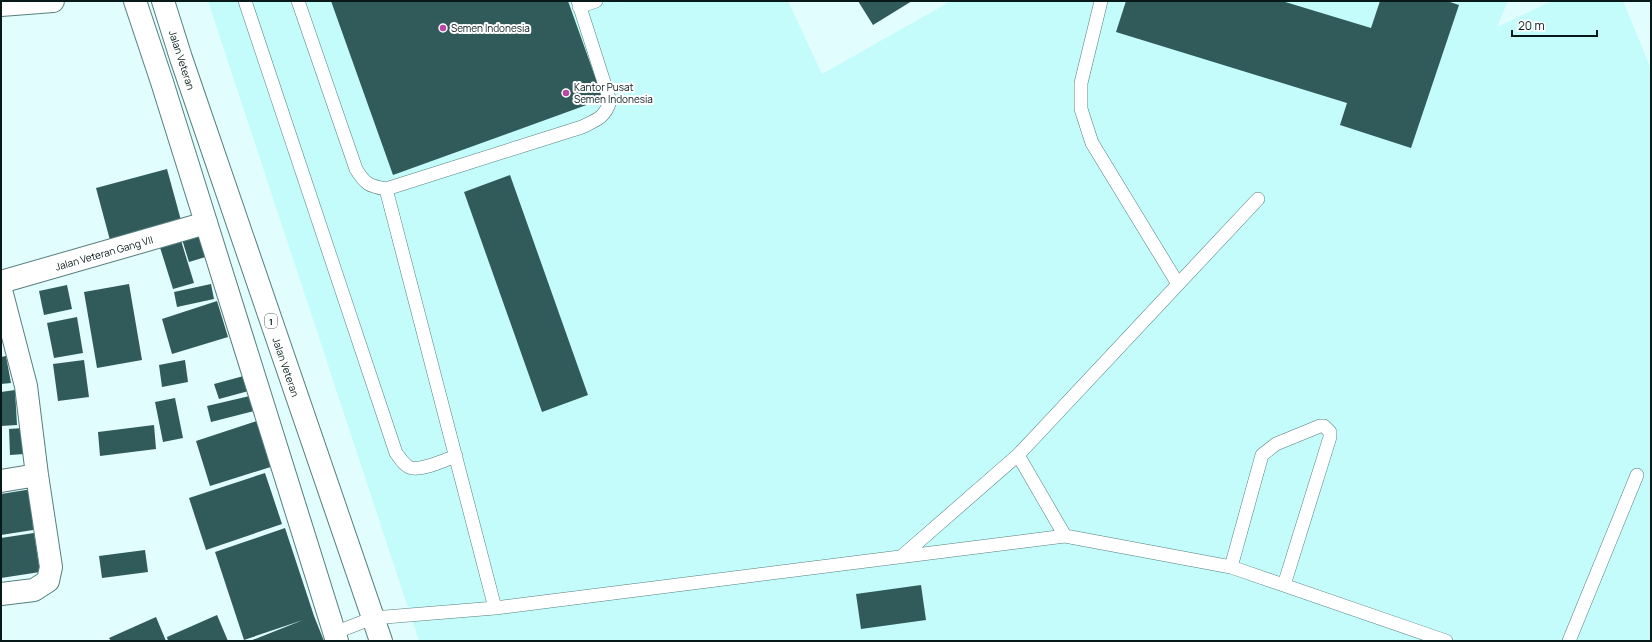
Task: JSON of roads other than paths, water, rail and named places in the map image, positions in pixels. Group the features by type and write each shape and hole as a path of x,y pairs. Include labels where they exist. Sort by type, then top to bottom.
{"main road":[{"path":"1,5 53,1"},
{"path":"135,1 336,637"},
{"name":"Jalan Veteran","path":"163,1 181,58 381,641"},
{"name":"Jalan Veteran Gang VII","path":"1,282 206,224"},
{"path":"1,290 26,386 37,475 51,567 48,581 34,590 1,594"},
{"path":"1,481 37,475"}],"lane":[{"path":"245,1 396,453 402,462 415,469 423,468 456,456"},
{"path":"298,1 356,169 363,181 370,186 386,190 582,128 602,116 608,109 610,101 579,4 596,1"},
{"path":"1101,1 1081,83 1081,109 1092,143 1178,284"},
{"path":"386,190 495,608"},
{"path":"900,557 1018,455 1258,199"},
{"path":"1231,567 1262,455 1276,444 1320,426 1324,426 1330,432 1330,437 1284,585"},
{"path":"1018,455 1065,536"},
{"path":"1569,641 1637,475"},
{"path":"336,637 372,618 495,608 1065,536 1231,567 1446,641"}],"place":[{"name":"Semen Indonesia","path":"443,28"},
{"name":"Kantor Pusat Semen Indonesia","path":"566,93"}]}
